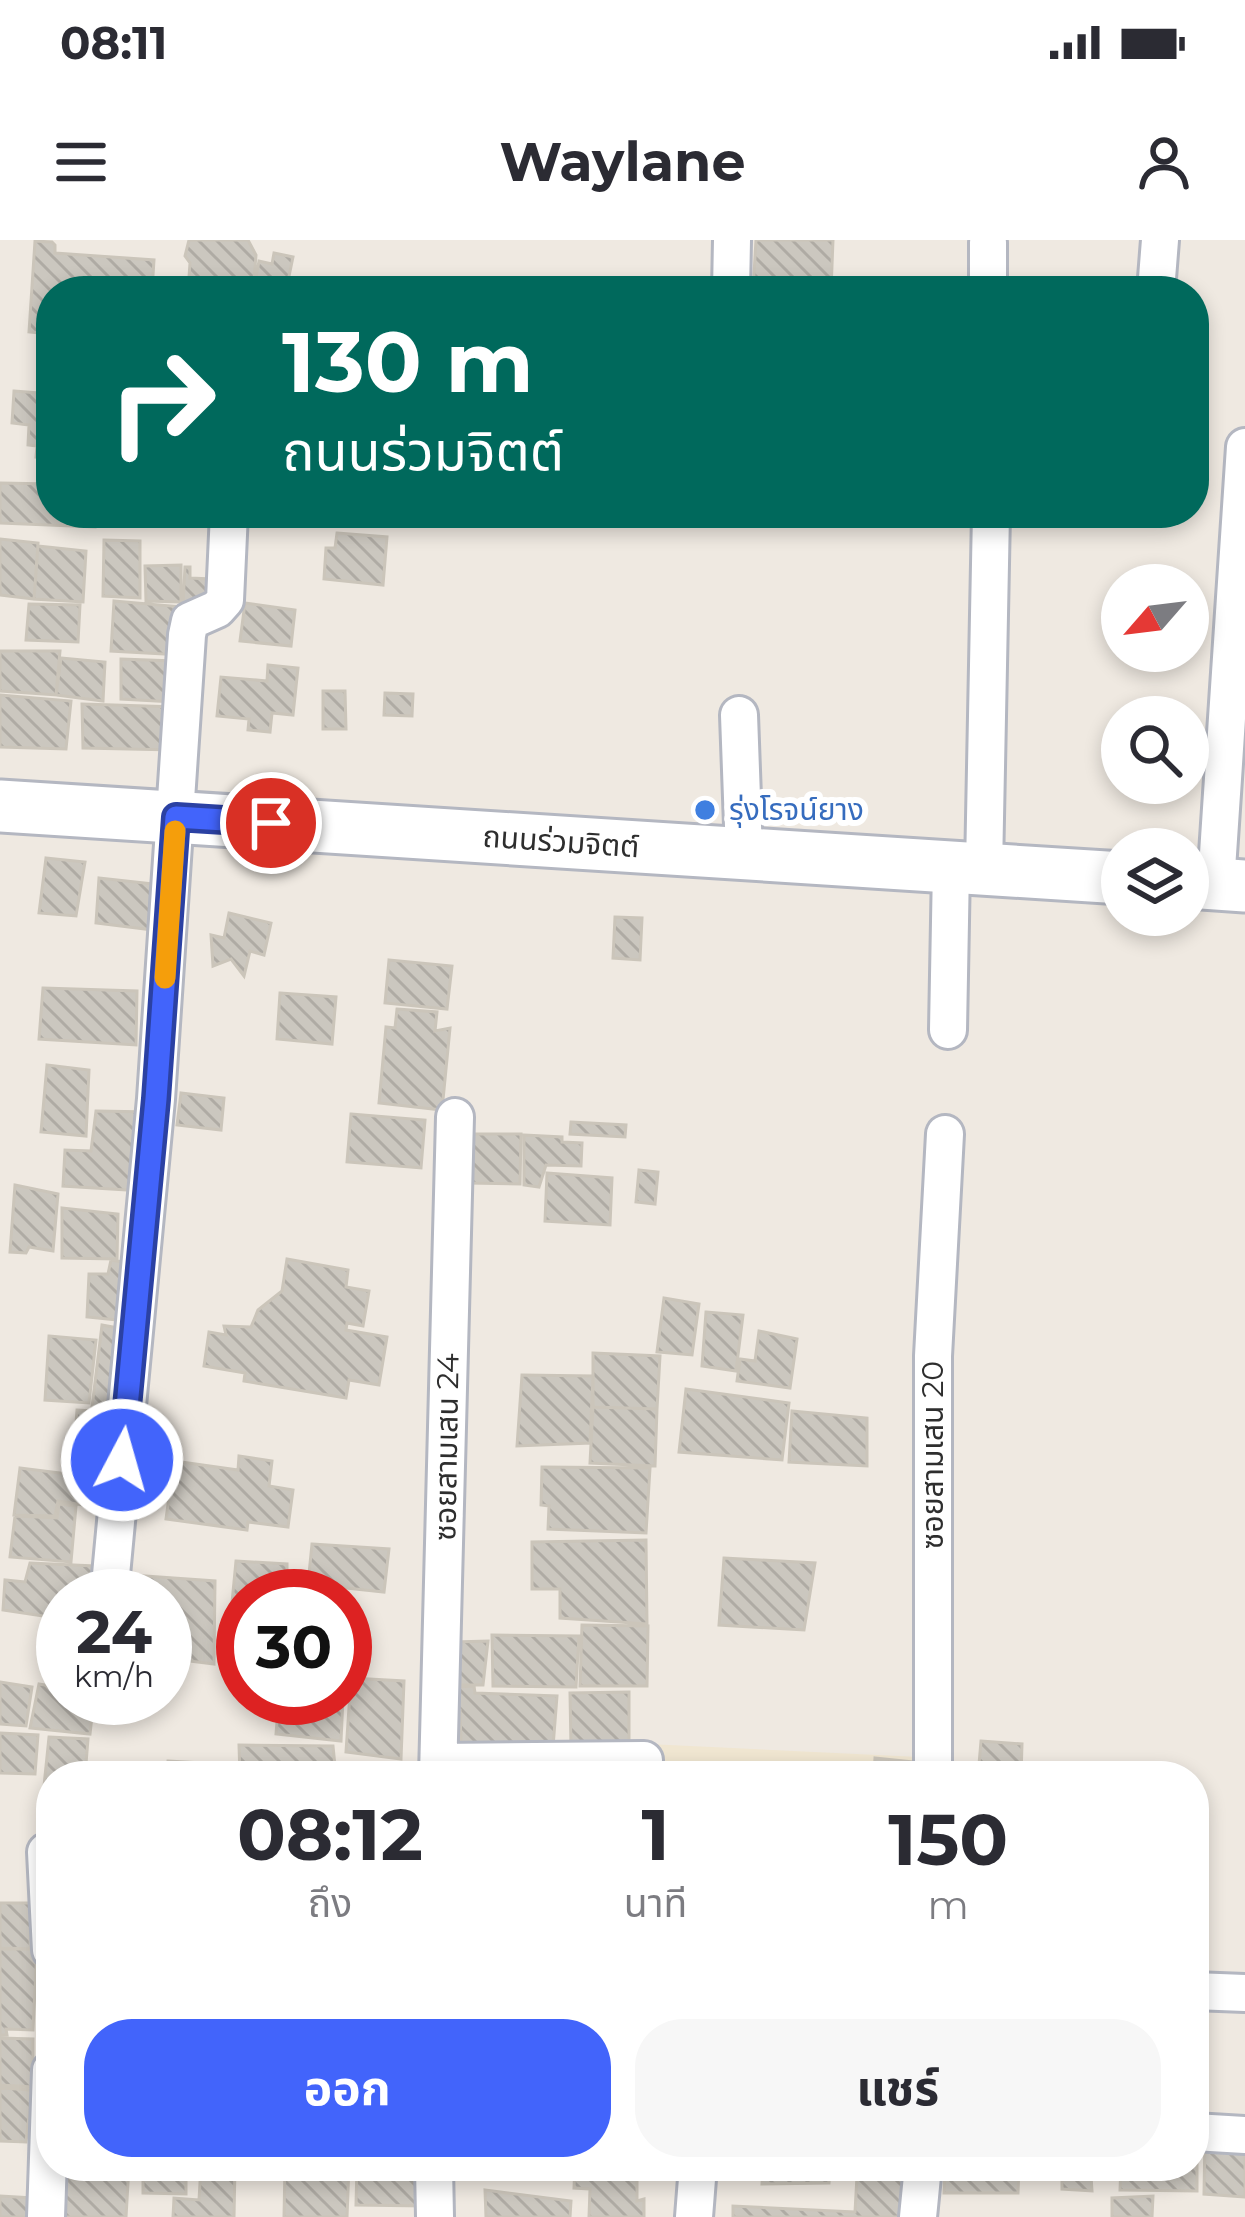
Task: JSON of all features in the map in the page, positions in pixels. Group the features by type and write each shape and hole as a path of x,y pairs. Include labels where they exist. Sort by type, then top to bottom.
{"street":[{"path":"731,276 732,240"},
{"path":"1157,276 1160,240"},
{"path":"988,243 988,276"},
{"path":"1216,884 1245,447"},
{"path":"112,1569 156,1099 187,635 190,621 217,609 225,600 229,528"},
{"path":"948,1030 968,868 990,528"},
{"path":"739,715 744,853"},
{"name":"ถนนร่วมจิตต์","path":"0,806 1101,877"},
{"name":"ซอยสามเสน 24","path":"438,1761 455,1117"},
{"name":"ซอยสามเสน 20","path":"933,1761 933,1356 945,1134"},
{"path":"621,1761 644,1760"},
{"path":"1209,1992 1245,1993"},
{"path":"1209,2133 1245,2135"},
{"path":"46,2217 47,2181"},
{"path":"434,2181 435,2217"},
{"path":"694,2217 697,2181"},
{"path":"918,2217 922,2181"}],"shaded area":[{"path":"648,1744 919,1757 919,1761 647,1761"}],"building":[{"path":"189,240 248,240 256,255 254,276 189,276 185,256"},
{"path":"756,240 833,240 832,276 754,276"},
{"path":"35,241 52,242 55,253 154,260 153,276 36,276 36,333 29,332"},
{"path":"274,253 293,257 289,276 256,276 259,261 272,264"},
{"path":"14,391 36,393 36,446 28,445 29,425 12,423"},
{"path":"0,483 36,484 36,525 0,523"},
{"path":"337,533 387,537 383,585 324,579 326,548 335,548"},
{"path":"0,539 38,543 34,599 0,595"},
{"path":"104,540 140,541 140,598 103,596"},
{"path":"38,546 86,551 83,602 34,599"},
{"path":"181,565 181,602 146,601 145,566"},
{"path":"185,567 190,567 190,578 211,579 212,604 183,604"},
{"path":"114,601 183,607 181,655 111,651"},
{"path":"245,603 295,610 291,646 240,641"},
{"path":"29,604 80,605 78,642 26,640"},
{"path":"0,651 60,651 56,695 0,691"},
{"path":"61,658 105,662 103,701 56,695"},
{"path":"121,659 174,661 173,702 121,699"},
{"path":"268,665 298,668 293,715 272,713 270,732 248,730 249,719 217,716 221,677 267,681"},
{"path":"323,691 345,691 346,729 323,729"},
{"path":"385,693 413,694 412,716 384,715"},
{"path":"0,695 71,701 66,749 0,747"},
{"path":"82,704 176,707 174,750 83,748"},
{"path":"46,858 85,862 76,916 39,913"},
{"path":"99,878 163,885 161,931 96,923"},
{"path":"229,913 271,923 264,955 250,951 244,976 231,959 213,966 211,935 224,938"},
{"path":"615,917 642,918 640,960 613,958"},
{"path":"389,960 452,966 447,1009 385,1003"},
{"path":"43,988 137,991 136,1045 39,1039"},
{"path":"280,993 336,997 332,1044 277,1039"},
{"path":"397,1009 437,1012 435,1031 450,1028 442,1110 379,1103 386,1027 395,1028"},
{"path":"47,1065 89,1070 86,1136 41,1132"},
{"path":"181,1093 224,1098 221,1130 177,1125"},
{"path":"96,1111 151,1112 142,1191 63,1186 65,1150 91,1151"},
{"path":"351,1114 425,1120 421,1168 347,1162"},
{"path":"571,1122 626,1125 625,1137 570,1134"},
{"path":"469,1134 521,1134 520,1184 469,1183"},
{"path":"524,1135 582,1143 581,1166 546,1165 539,1187 524,1185"},
{"path":"639,1170 658,1172 655,1204 636,1202"},
{"path":"547,1173 612,1178 610,1225 545,1221"},
{"path":"15,1185 58,1194 53,1251 29,1247 26,1253 10,1252"},
{"path":"62,1208 118,1214 117,1259 62,1258"},
{"path":"287,1259 348,1270 346,1287 369,1291 363,1326 347,1323 346,1330 387,1337 379,1385 349,1380 346,1398 244,1381 245,1373 204,1366 209,1332 226,1335 224,1326 251,1327 258,1310 282,1291"},
{"path":"111,1260 135,1264 128,1321 87,1317 89,1274 108,1274"},
{"path":"664,1298 699,1304 692,1355 657,1352"},
{"path":"706,1312 743,1315 736,1371 702,1366"},
{"path":"102,1325 129,1330 121,1411 92,1407"},
{"path":"759,1331 797,1339 790,1388 737,1381 740,1359 755,1361"},
{"path":"49,1336 96,1340 89,1403 45,1400"},
{"path":"593,1353 660,1356 657,1409 593,1407"},
{"path":"522,1375 593,1376 590,1443 517,1446"},
{"path":"686,1389 789,1403 782,1460 679,1452"},
{"path":"593,1407 657,1409 655,1466 590,1463"},
{"path":"77,1410 121,1413 117,1465 73,1461"},
{"path":"792,1411 867,1418 867,1466 789,1462"},
{"path":"239,1456 272,1461 269,1486 293,1490 288,1527 248,1522 247,1530 166,1519 174,1461 238,1470"},
{"path":"542,1467 650,1468 646,1533 548,1529 549,1506 541,1505"},
{"path":"20,1468 100,1478 96,1507 58,1501 55,1516 14,1515"},
{"path":"59,1504 76,1506 71,1562 10,1557 15,1516 57,1518"},
{"path":"646,1540 647,1624 560,1618 560,1589 532,1589 532,1542"},
{"path":"312,1544 389,1549 384,1592 372,1591 372,1569 310,1569"},
{"path":"724,1558 815,1563 804,1630 719,1625"},
{"path":"236,1561 287,1564 287,1569 235,1569"},
{"path":"30,1563 94,1566 36,1569 36,1615 3,1610 5,1580 25,1582"},
{"path":"192,1579 215,1581 214,1664 192,1661"},
{"path":"582,1625 648,1626 647,1686 580,1686"},
{"path":"492,1635 579,1636 576,1687 493,1686"},
{"path":"488,1641 483,1685 454,1685 454,1642"},
{"path":"372,1679 404,1681 401,1759 346,1752 348,1725 372,1725"},
{"path":"0,1682 32,1687 26,1726 0,1724"},
{"path":"474,1686 475,1693 557,1696 553,1747 461,1744 460,1710 453,1709 454,1687"},
{"path":"629,1692 629,1743 571,1747 570,1693"},
{"path":"36,1699 36,1725 91,1725 90,1734 30,1728"},
{"path":"277,1725 342,1725 341,1741 276,1734"},
{"path":"0,1733 38,1735 35,1774 0,1773"},
{"path":"49,1737 88,1739 86,1761 47,1761"},
{"path":"981,1741 1022,1744 1021,1761 979,1761"},
{"path":"239,1745 333,1746 334,1761 240,1761"},
{"path":"0,1903 31,1903 30,1949 0,1949"},
{"path":"0,1948 36,1949 33,2030 6,2029 7,2035 0,2035"},
{"path":"0,2038 33,2039 33,2087 0,2085"},
{"path":"0,2088 32,2090 26,2142 0,2141"},
{"path":"1209,2135 1245,2138 1245,2197 1204,2194 1204,2181 1209,2181"},
{"path":"66,2181 128,2181 126,2217 64,2217"},
{"path":"143,2181 186,2181 186,2194 143,2193"},
{"path":"200,2181 235,2181 234,2217 173,2217 174,2198 199,2200"},
{"path":"285,2181 348,2181 347,2217 284,2217"},
{"path":"357,2181 425,2181 425,2206 356,2205"},
{"path":"574,2181 637,2181 637,2201 644,2199 644,2217 589,2217 590,2189 574,2188"},
{"path":"762,2181 829,2181 829,2183"},
{"path":"857,2181 911,2181 905,2217 733,2217 733,2206 855,2212"},
{"path":"944,2181 1018,2181 1018,2193 944,2193"},
{"path":"1062,2181 1091,2181 1092,2191 1062,2189"},
{"path":"1120,2181 1197,2181 1197,2191 1120,2190"},
{"path":"485,2190 571,2201 570,2217 486,2217"},
{"path":"0,2196 32,2198 30,2217 0,2217"},
{"path":"1153,2196 1152,2217 1112,2217 1112,2198"}],"slow traffic":[{"path":"165,978 175,831"}],"place":[{"name":"รุ่งโรจน์ยาง","path":"705,810"}],"route":[{"path":"122,1460 156,1099 176,817 271,823"}]}
